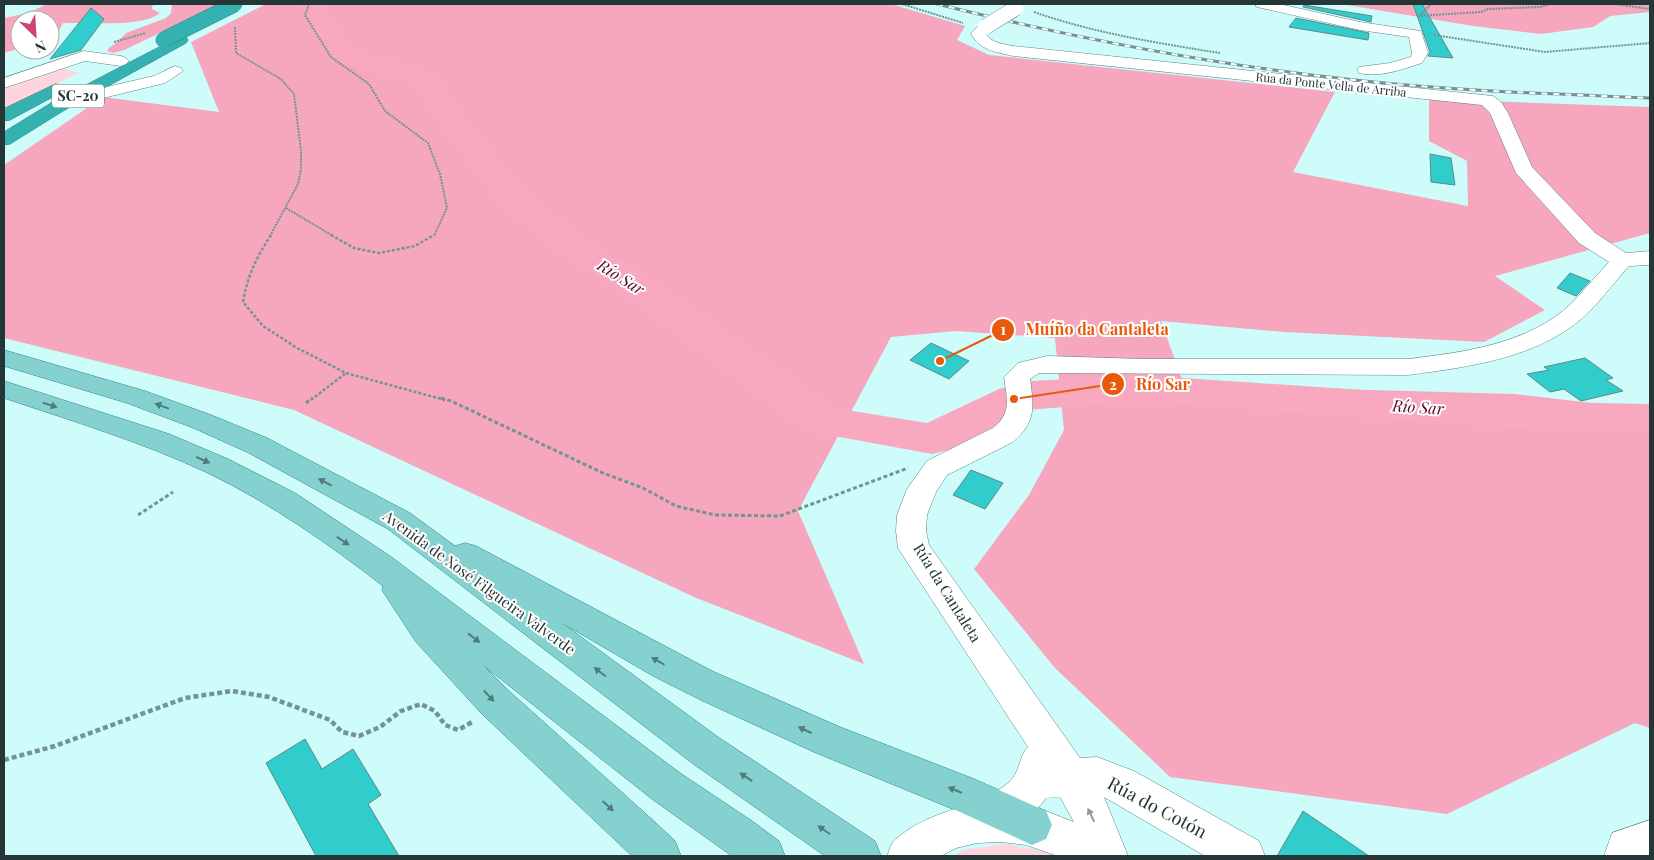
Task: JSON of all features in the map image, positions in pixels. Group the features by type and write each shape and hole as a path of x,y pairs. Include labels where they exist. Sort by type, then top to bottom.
{"highway":[{"name":"SC-20","path":"4,127 86,78 236,4"},
{"name":"SC-20","path":"4,140 58,107 156,42 181,40 253,4"},
{"path":"4,155 95,95 156,42"},
{"path":"4,116 44,94 86,78"}],"main road":[{"name":"Avenida de Xosé Filgueira Valverde","path":"4,358 136,397 201,421 257,445 399,521 705,750 860,856"},
{"path":"4,389 159,441 218,466 284,501 379,565 666,786 738,835 764,856"},
{"path":"399,521 527,586 669,667 831,742 1016,817"},
{"path":"379,565 428,632 494,702 642,837 660,856"}],"street":[{"path":"1262,4 1360,26 1416,34 1420,53 1417,60 1391,68 1365,70"},
{"path":"983,28 1020,6"},
{"name":"Rúa da Ponte Vella de Arriba","path":"983,28 978,33 981,40 995,47 1013,51 1487,100 1495,106 1499,113 1523,169 1588,238 1602,250 1622,260"},
{"path":"4,83 84,56 121,61"},
{"path":"95,95 118,88 159,80 175,71"},
{"path":"1622,260 1650,258"},
{"name":"Rúa da Cantaleta","path":"1053,778 1040,763 1038,740 1033,723 914,548 911,531 912,515 922,489 937,468 1003,435 1012,428 1021,412 1017,377 1023,370 1032,366 1047,364 1142,367 1362,367 1408,366 1446,362 1505,349 1545,334 1580,308 1622,260"},
{"name":"Rúa do Cotón","path":"1053,778 1097,776 1120,784 1244,856"},
{"path":"1016,817 1014,803 1029,791 1053,778 1092,814 1107,856"},
{"path":"908,856 915,849 938,835 963,826 985,822 1008,822 1016,817"},
{"path":"1016,817 1055,832 1097,856"},
{"path":"1625,856 1627,848 1650,840"}],"path":[{"path":"286,208 354,248 379,253 415,246 433,237 447,208 440,174 428,143 386,111 369,84 332,57 304,15 309,4"},
{"path":"902,4 983,28"},
{"path":"1418,16 1481,12 1488,9 1540,7 1550,4"},
{"path":"1614,4 1650,9"},
{"path":"1020,6 1046,18 1065,23 1147,41 1228,54"},
{"path":"235,23 236,53 280,79 294,94 301,150 301,169 298,184 258,255 246,283 243,302 263,326 297,348 346,373 451,401 594,469 643,488 676,506 715,515 780,516 829,499 902,469 914,466 937,468"},
{"path":"1416,34 1454,37 1545,52 1650,43"},
{"path":"84,56 115,41 156,42"},
{"path":"306,403 346,373"},
{"path":"138,515 173,492"},
{"path":"4,760 55,746 185,698 232,691 269,697 330,720 342,732 359,736 380,727 401,711 421,704 435,711 445,725 458,730 477,719"}],"shaded area":[{"path":"47,4 158,4 152,6 152,9 160,13 152,18 141,21 63,23 60,29 60,10 34,10"},
{"path":"172,4 221,4 124,50 113,53 107,51 126,33 166,18 171,13"},
{"path":"266,4 891,4 965,26 957,40 989,55 1335,92 1293,172 1468,206 1467,161 1429,141 1429,99 1650,107 1650,233 1495,276 1545,310 1484,342 1284,332 1161,321 1184,385 1515,394 1650,410 1650,728 1635,723 1447,814 1170,777 1055,668 974,569 1029,495 1064,430 1055,338 956,331 891,337 798,511 864,664 694,597 294,410 4,338 4,165 103,97 219,112 191,42"},
{"path":"1341,4 1650,4 1650,12 1610,16 1593,27 1541,34 1473,26"},
{"path":"10,17 10,51 4,53 4,18"},
{"path":"59,67 78,73 4,111 4,85"},
{"path":"1004,844 1048,852 1056,856 953,856 963,850"}],"building":[{"path":"1413,4 1422,4 1453,58 1428,56 1430,52"},
{"path":"1304,5 1372,16 1371,22 1303,7"},
{"path":"91,8 104,19 81,50 60,56 60,47"},
{"path":"1296,18 1369,33 1368,40 1289,27"},
{"path":"1430,154 1451,158 1455,185 1431,182"},
{"path":"1570,273 1590,281 1576,296 1557,288"},
{"path":"931,343 969,361 949,379 910,360"},
{"path":"1585,358 1613,378 1606,380 1623,391 1581,401 1564,389 1550,392 1527,374 1549,370 1544,367"},
{"path":"971,470 1003,483 985,509 953,495"},
{"path":"305,739 322,769 353,749 381,795 368,804 399,856 316,856 266,763"},
{"path":"1303,811 1369,856 1277,856"}],"waterway":[{"name":"Río Sar","path":"314,4 315,16 349,58 424,78 457,127 513,198 575,248 658,301 822,421 932,439 1014,399 1032,395 1138,388 1543,416 1650,418"}],"railway":[{"path":"937,4 1096,40 1256,68 1364,81 1435,87 1650,98"}],"place":[{"name":"Muíño da Cantaleta","path":"940,361"},
{"name":"Río Sar","path":"1014,399"}]}
